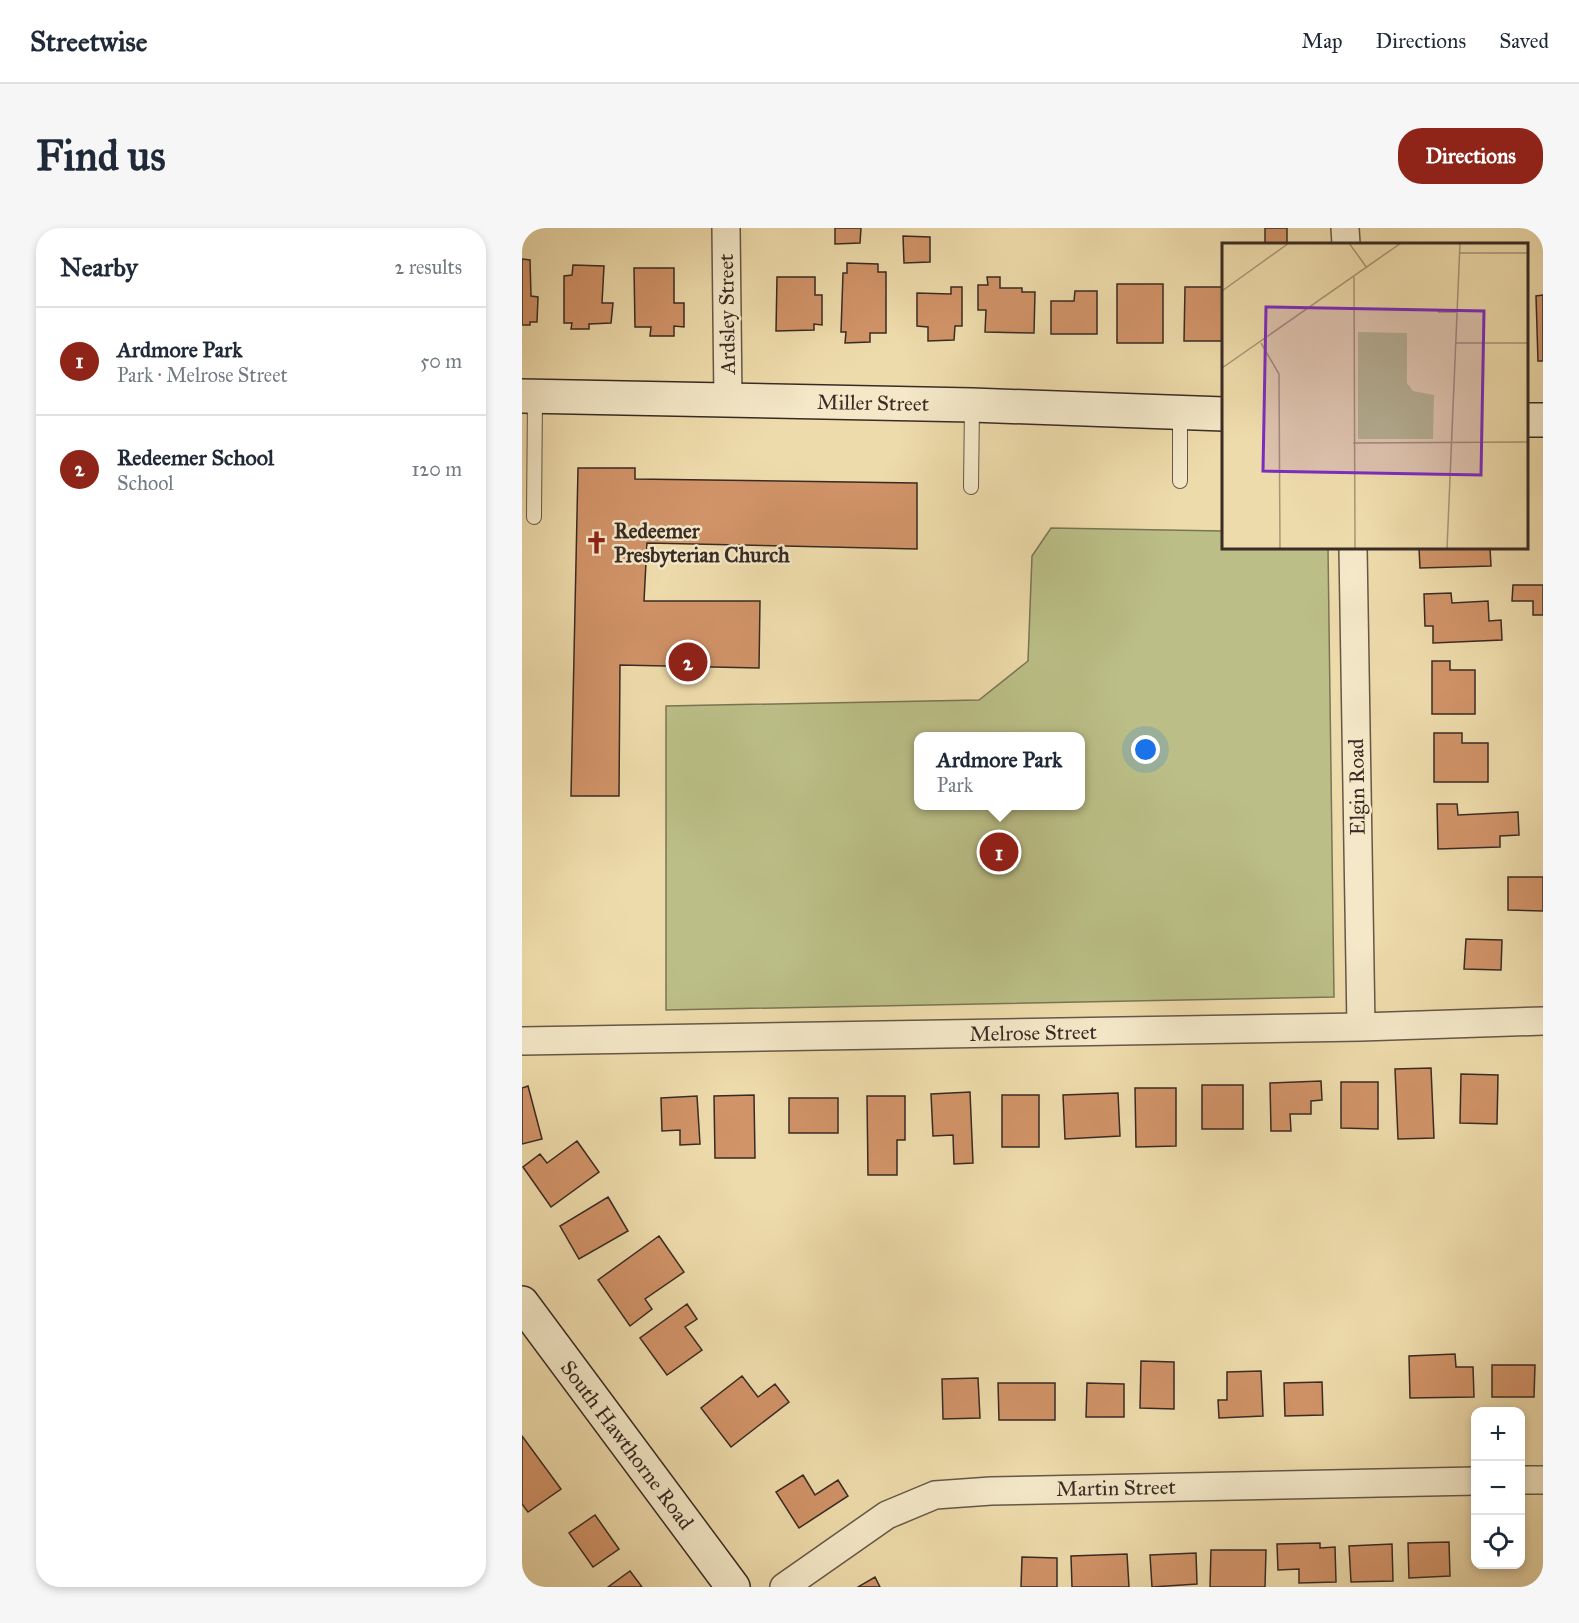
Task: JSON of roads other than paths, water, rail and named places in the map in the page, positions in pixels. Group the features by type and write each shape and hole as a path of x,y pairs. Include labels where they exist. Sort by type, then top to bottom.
{"main road":[{"name":"Miller Street","path":"529,396 972,405 1222,414"},
{"name":"South Hawthorne Road","path":"522,1303 733,1587"}],"street":[{"name":"Ardsley Street","path":"726,228 728,400"},
{"path":"1345,228 1346,243"},
{"name":"Elgin Road","path":"1353,549 1361,1027"},
{"name":"Melrose Street","path":"522,1041 1361,1027 1543,1021"},
{"path":"1525,1480 1543,1480"},
{"name":"Martin Street","path":"784,1587 887,1515 935,1495 991,1491 1471,1481"}],"lane":[{"path":"529,396 534,518"},
{"path":"971,486 972,405"},
{"path":"1180,414 1180,482"}],"place":[{"name":"Redeemer Presbyterian Church","path":"596,543"},
{"name":"Redeemer School","path":"688,662"},
{"name":"Ardmore Park","path":"999,852"}]}
